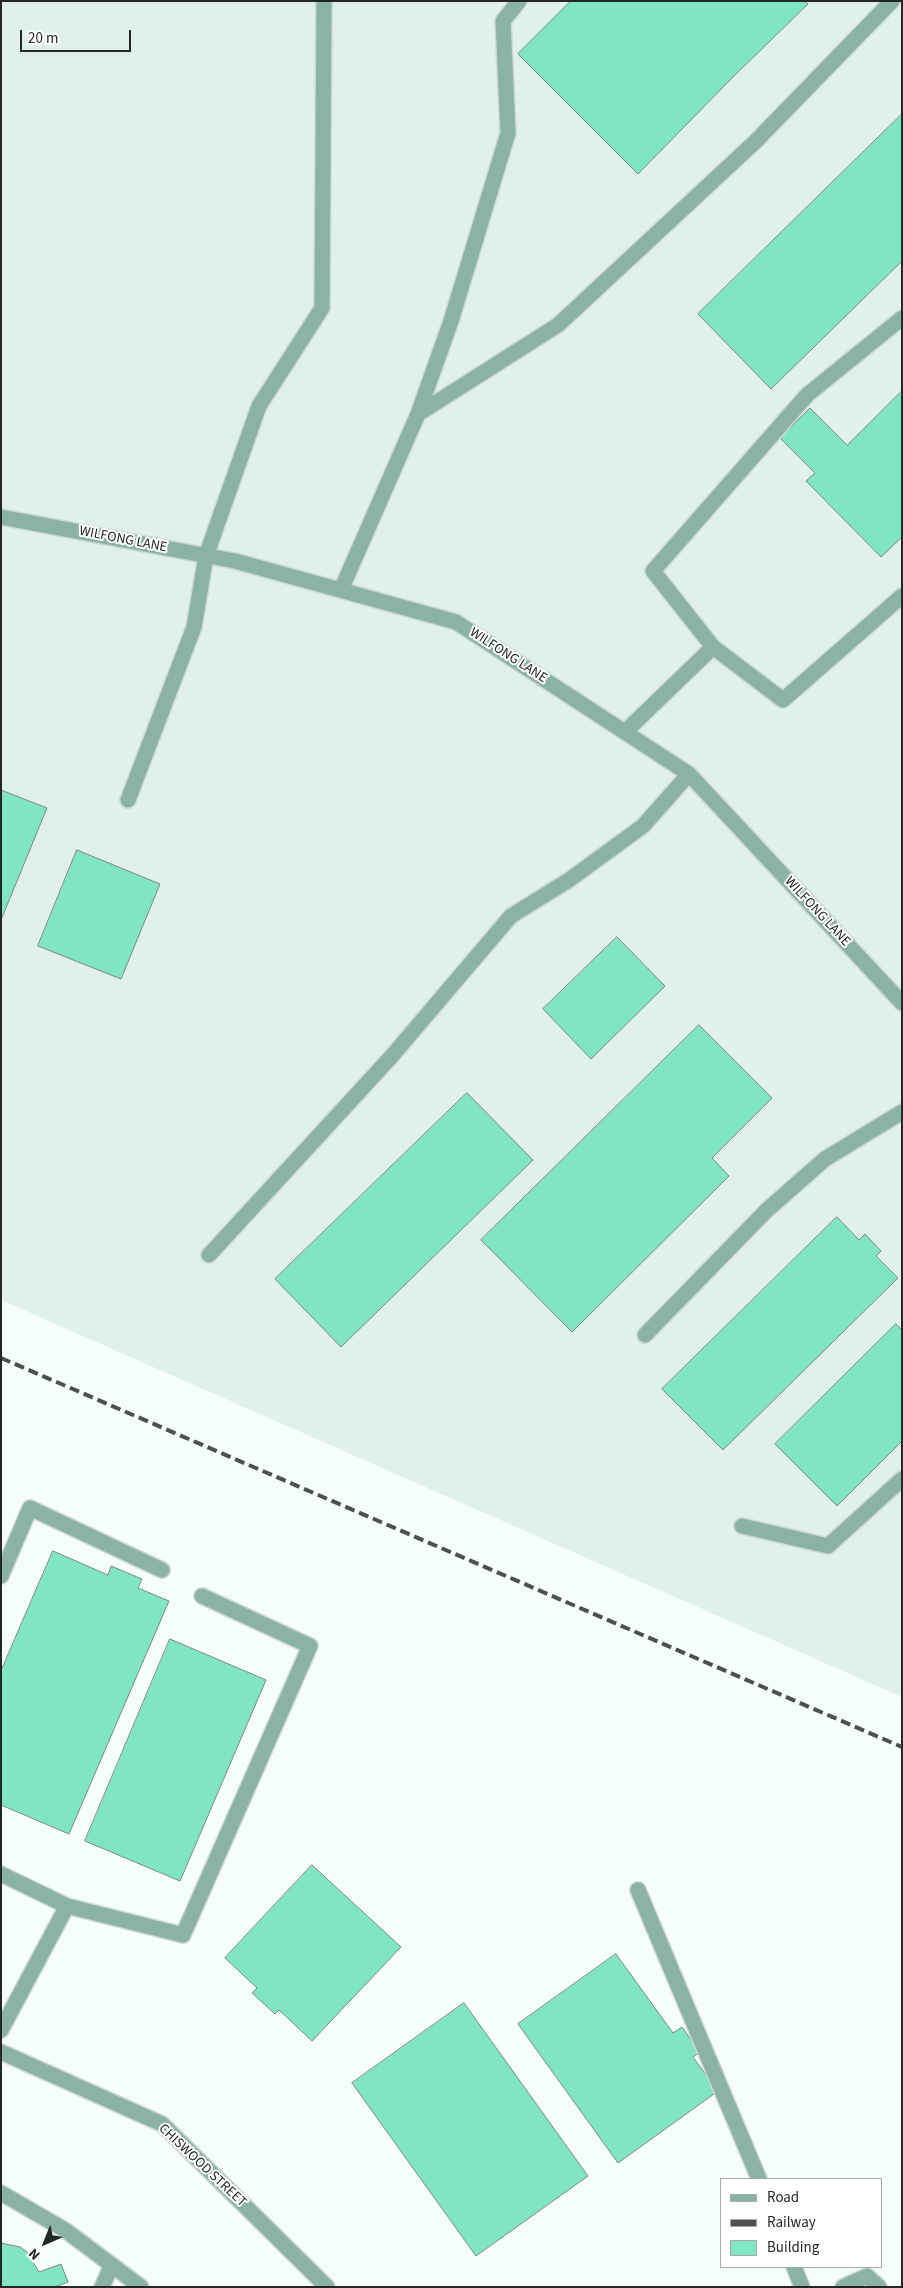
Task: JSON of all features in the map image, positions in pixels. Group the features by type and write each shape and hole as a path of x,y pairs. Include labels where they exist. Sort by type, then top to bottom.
{"street":[{"path":"128,800 194,628 206,556 259,406 322,308 324,1"},
{"path":"341,590 418,414 451,321 508,133 503,21 520,1"},
{"path":"418,414 558,324 756,141 892,1"},
{"path":"902,318 807,395 653,572 713,647 783,700 902,596"},
{"name":"WILFONG LANE","path":"1,517 236,561 456,622 689,774 899,995"},
{"path":"625,732 713,647"},
{"path":"209,1255 391,1057 511,916 569,880 643,826 689,774"},
{"path":"645,1335 767,1210 825,1159 902,1112"},
{"path":"742,1526 828,1546 902,1479"},
{"path":"1,1576 30,1508 162,1570"},
{"path":"1,1874 67,1906 183,1935 310,1646 202,1596"},
{"path":"638,1890 759,2178"},
{"path":"1,2030 67,1906"},
{"name":"CHISWOOD STREET","path":"1,2052 162,2124 327,2287"},
{"path":"1,2193 65,2230 141,2287"},
{"path":"102,2287 112,2264"},
{"path":"794,2268 802,2287"},
{"path":"843,2287 873,2282"}],"shaded area":[{"path":"1,1 902,1 902,1697 1,1300"}],"building":[{"path":"571,1 804,1 808,4 638,174 518,54"},
{"path":"902,114 902,261 771,389 698,314"},
{"path":"902,391 902,537 881,557 806,481 815,473 780,438 810,408 847,445"},
{"path":"1,790 47,808 1,920"},
{"path":"77,850 160,884 121,979 38,946"},
{"path":"617,937 665,986 591,1059 543,1009"},
{"path":"699,1025 772,1098 712,1158 729,1176 572,1332 481,1240"},
{"path":"467,1093 533,1160 341,1347 275,1279"},
{"path":"837,1217 859,1240 865,1234 881,1251 876,1256 898,1278 723,1450 662,1389"},
{"path":"896,1324 902,1330 902,1441 837,1506 775,1444"},
{"path":"53,1551 108,1575 111,1566 142,1579 138,1588 169,1601 69,1834 1,1805 1,1671"},
{"path":"170,1639 266,1680 180,1881 85,1841"},
{"path":"312,1865 401,1947 312,2041 279,2010 275,2014 252,1993 257,1988 225,1958"},
{"path":"616,1954 673,2033 682,2027 700,2052 693,2057 718,2091 618,2163 518,2024"},
{"path":"464,2003 588,2176 476,2256 352,2083"},
{"path":"1,2243 20,2247 27,2252 39,2272 61,2264 68,2282 55,2287 1,2287"}],"railway":[{"path":"1,1358 902,1747"}]}
